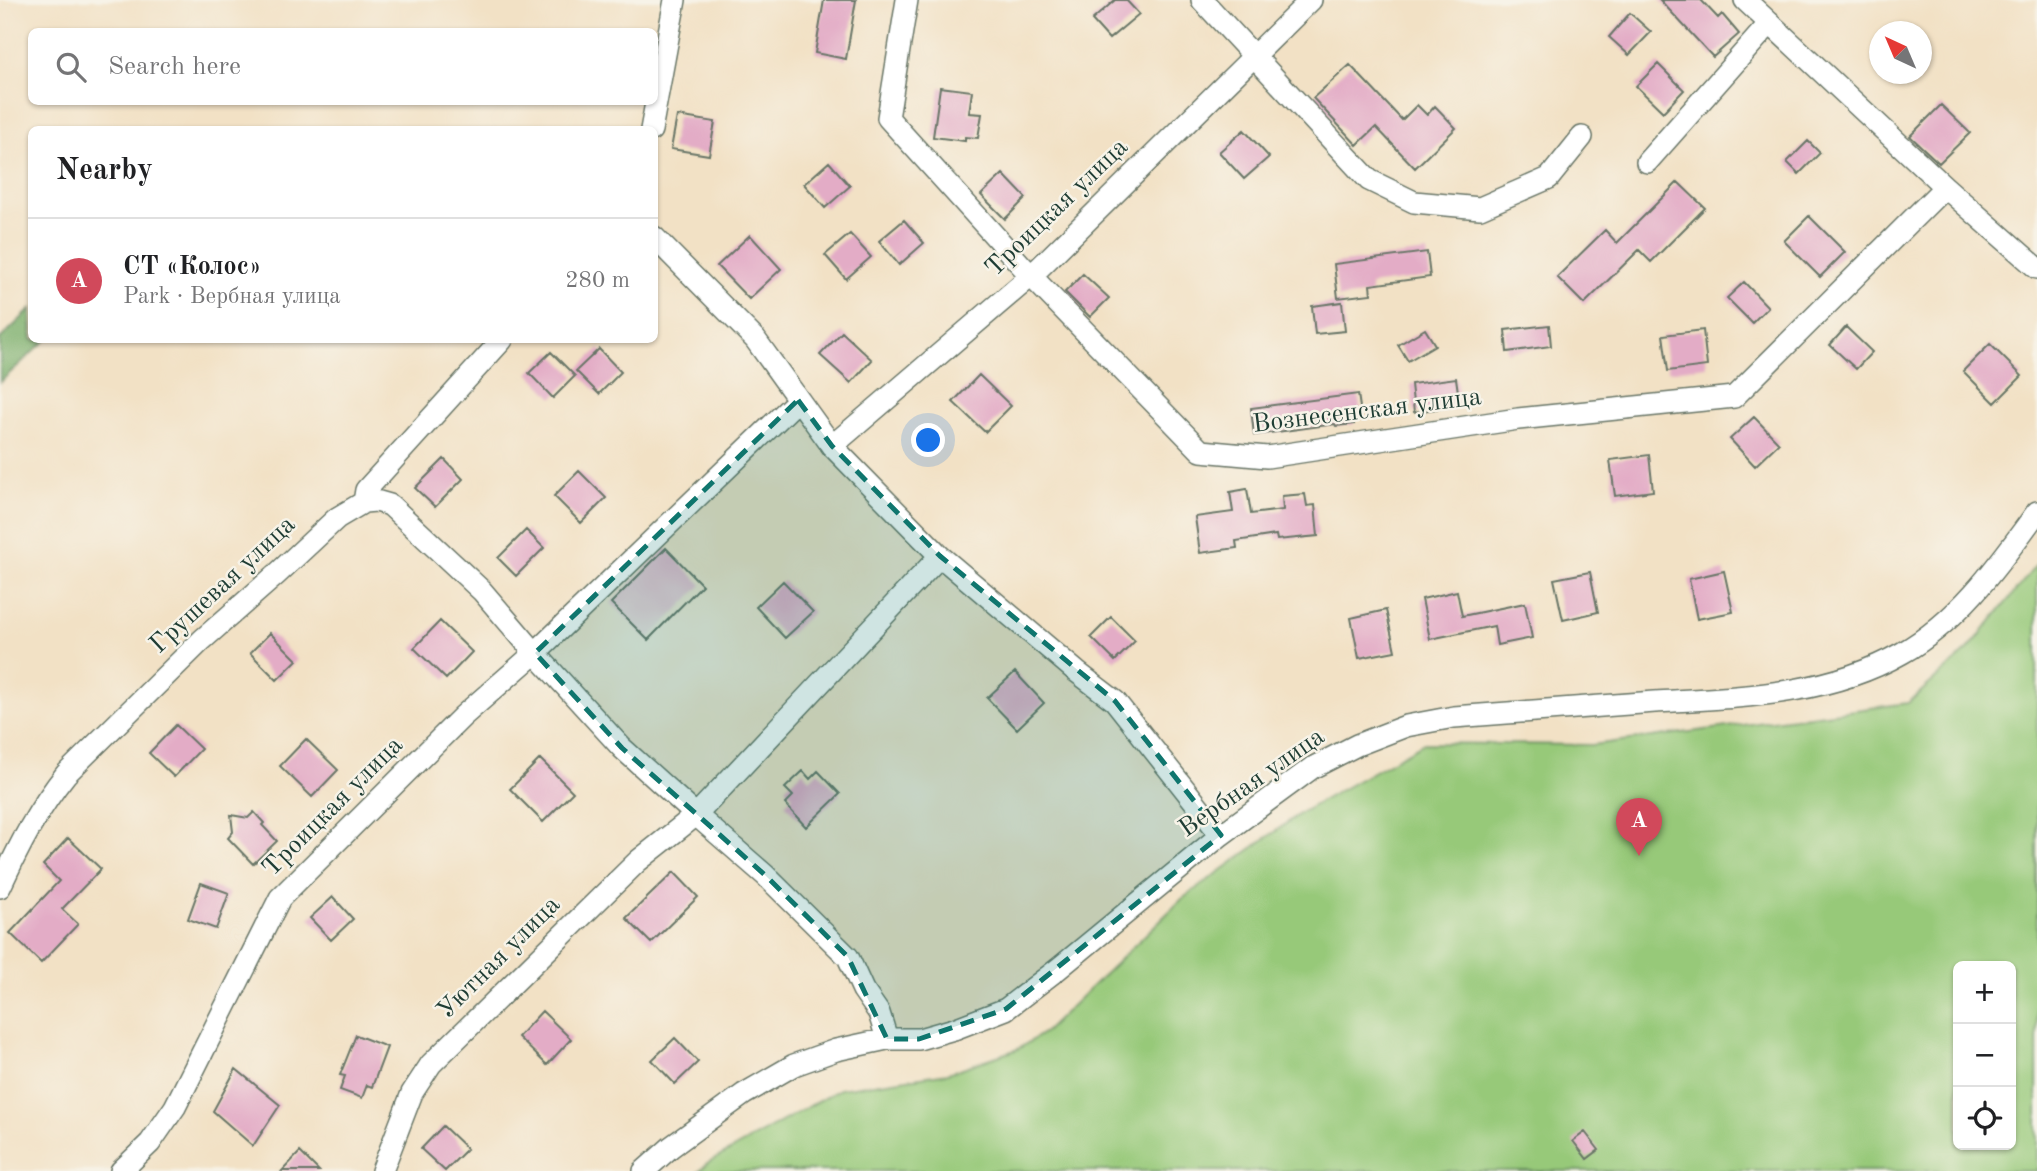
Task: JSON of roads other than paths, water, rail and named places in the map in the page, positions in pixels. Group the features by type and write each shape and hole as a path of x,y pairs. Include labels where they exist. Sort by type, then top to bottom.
{"street":[{"path":"658,92 675,0"},
{"name":"Вознесенская улица","path":"907,0 888,118 1031,275 1201,451 1267,457 1518,419 1734,397 1945,187"},
{"path":"1202,0 1369,180 1414,202 1480,208 1549,178 1582,137"},
{"name":"Троицкая улица","path":"832,446 1031,275 1311,0"},
{"path":"1745,0 1945,187 2037,268"},
{"path":"1647,162 1770,23"},
{"path":"652,126 656,105"},
{"path":"658,241 755,339 832,446 940,556 1115,701 1221,835"},
{"name":"Грушевая улица","path":"0,887 24,835 66,774 202,640 337,518 364,502 366,490 499,343"},
{"name":"Троицкая улица","path":"121,1171 150,1143 176,1107 280,898 463,716 535,653 798,400"},
{"path":"364,502 376,500 390,505 482,591 622,748 765,875 848,957 863,990 879,1013 887,1040"},
{"name":"Вербная улица","path":"644,1171 671,1147 744,1094 794,1065 836,1050 887,1040 919,1039 954,1030 1006,1009 1221,835 1312,768 1357,745 1406,726 1454,717 1773,694 1832,682 1871,669 1905,651 1949,618 1990,576 2037,512"},
{"name":"Уютная улица","path":"382,1171 412,1093 431,1064 638,861 695,815 940,556"}],"place":[{"name":"СТ «Колос»","path":"1639,856"}]}
